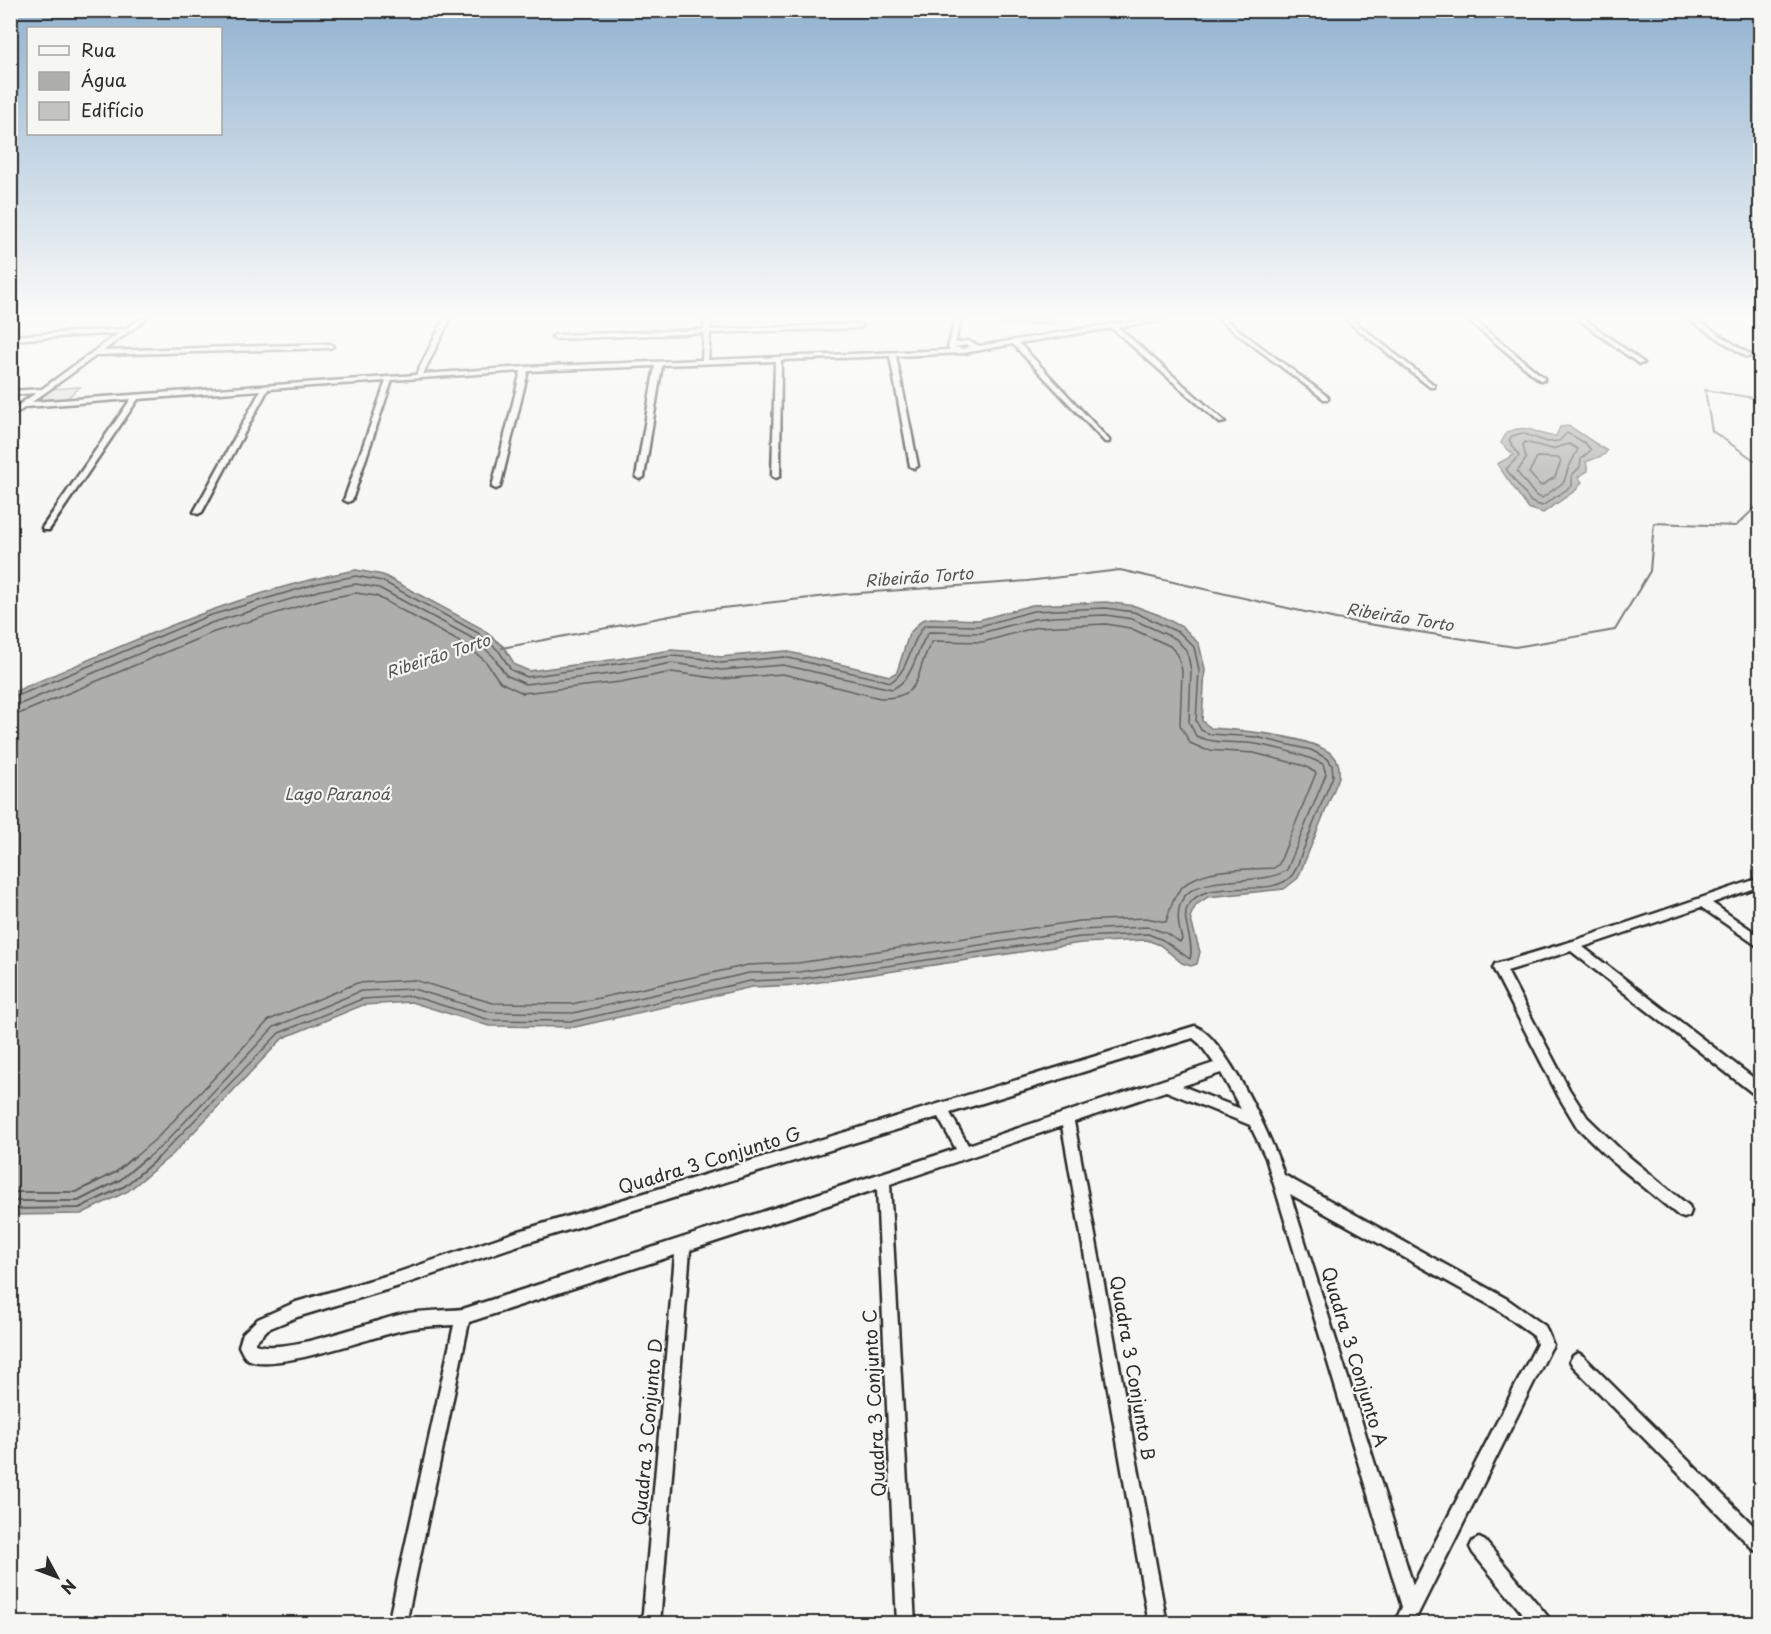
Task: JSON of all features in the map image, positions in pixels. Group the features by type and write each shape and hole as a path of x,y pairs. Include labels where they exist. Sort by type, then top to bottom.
{"street":[{"path":"10,415 36,395"},
{"path":"24,405 159,395"},
{"path":"198,512 262,395"},
{"path":"348,500 384,395"},
{"path":"496,487 519,395"},
{"path":"640,477 654,395"},
{"path":"776,476 777,395"},
{"path":"901,395 914,466"},
{"path":"1064,395 1107,441"},
{"path":"1192,395 1222,422"},
{"path":"1322,395 1326,398"},
{"path":"46,528 136,397"},
{"path":"1684,1211 1617,1156 1582,1122 1564,1093 1499,968 1573,946 1761,882"},
{"path":"1701,901 1761,942"},
{"path":"1573,946 1761,1091"},
{"name":"Quadra 3 Conjunto A","path":"1188,1033 1201,1035 1223,1066 1256,1121 1272,1157 1411,1605"},
{"name":"Quadra 3 Conjunto G","path":"463,1317 404,1322 319,1345 271,1354 251,1353 247,1346 248,1338 263,1324 296,1310 528,1236 1188,1033"},
{"path":"398,1623 463,1317 1223,1066"},
{"path":"1165,1085 1256,1121"},
{"path":"941,1110 965,1152"},
{"name":"Quadra 3 Conjunto B","path":"1067,1119 1158,1623"},
{"path":"1278,1179 1502,1304 1540,1331 1545,1345 1402,1623"},
{"name":"Quadra 3 Conjunto C","path":"883,1180 906,1623"},
{"name":"Quadra 3 Conjunto D","path":"651,1623 683,1244"},
{"path":"1578,1361 1761,1544"},
{"path":"1479,1547 1543,1623"}],"shaded area":[{"path":"44,395 70,395 66,399 37,401"}],"water":[{"path":"1569,426 1607,451 1604,455 1586,462 1588,471 1578,477 1582,482 1576,490 1543,513 1528,508 1497,464 1514,455 1501,443 1507,432 1516,429 1529,429 1556,436 1560,427"},
{"name":"Lago Paranoá","path":"356,570 383,575 481,628 504,647 515,665 529,671 671,650 700,652 720,657 785,651 890,676 897,672 909,634 922,620 931,618 979,620 1032,605 1106,602 1135,606 1184,628 1199,644 1205,669 1202,721 1211,728 1281,736 1318,746 1331,754 1338,763 1339,777 1298,878 1284,889 1208,897 1196,905 1190,917 1200,952 1197,964 1191,966 1182,963 1160,945 1147,940 1081,943 800,985 752,987 575,1027 489,1026 411,1002 363,1005 283,1038 173,1154 128,1191 81,1214 11,1215 11,693 137,639 223,606 266,592"}],"waterway":[{"name":"Ribeirão Torto","path":"1706,395 1712,431 1760,464"},
{"name":"Ribeirão Torto","path":"1737,395 1760,399"},
{"name":"Ribeirão Torto","path":"502,648 696,611 845,594 1027,581 1120,570 1336,619 1515,647 1615,630 1650,571 1654,523 1736,526 1760,503"}]}
